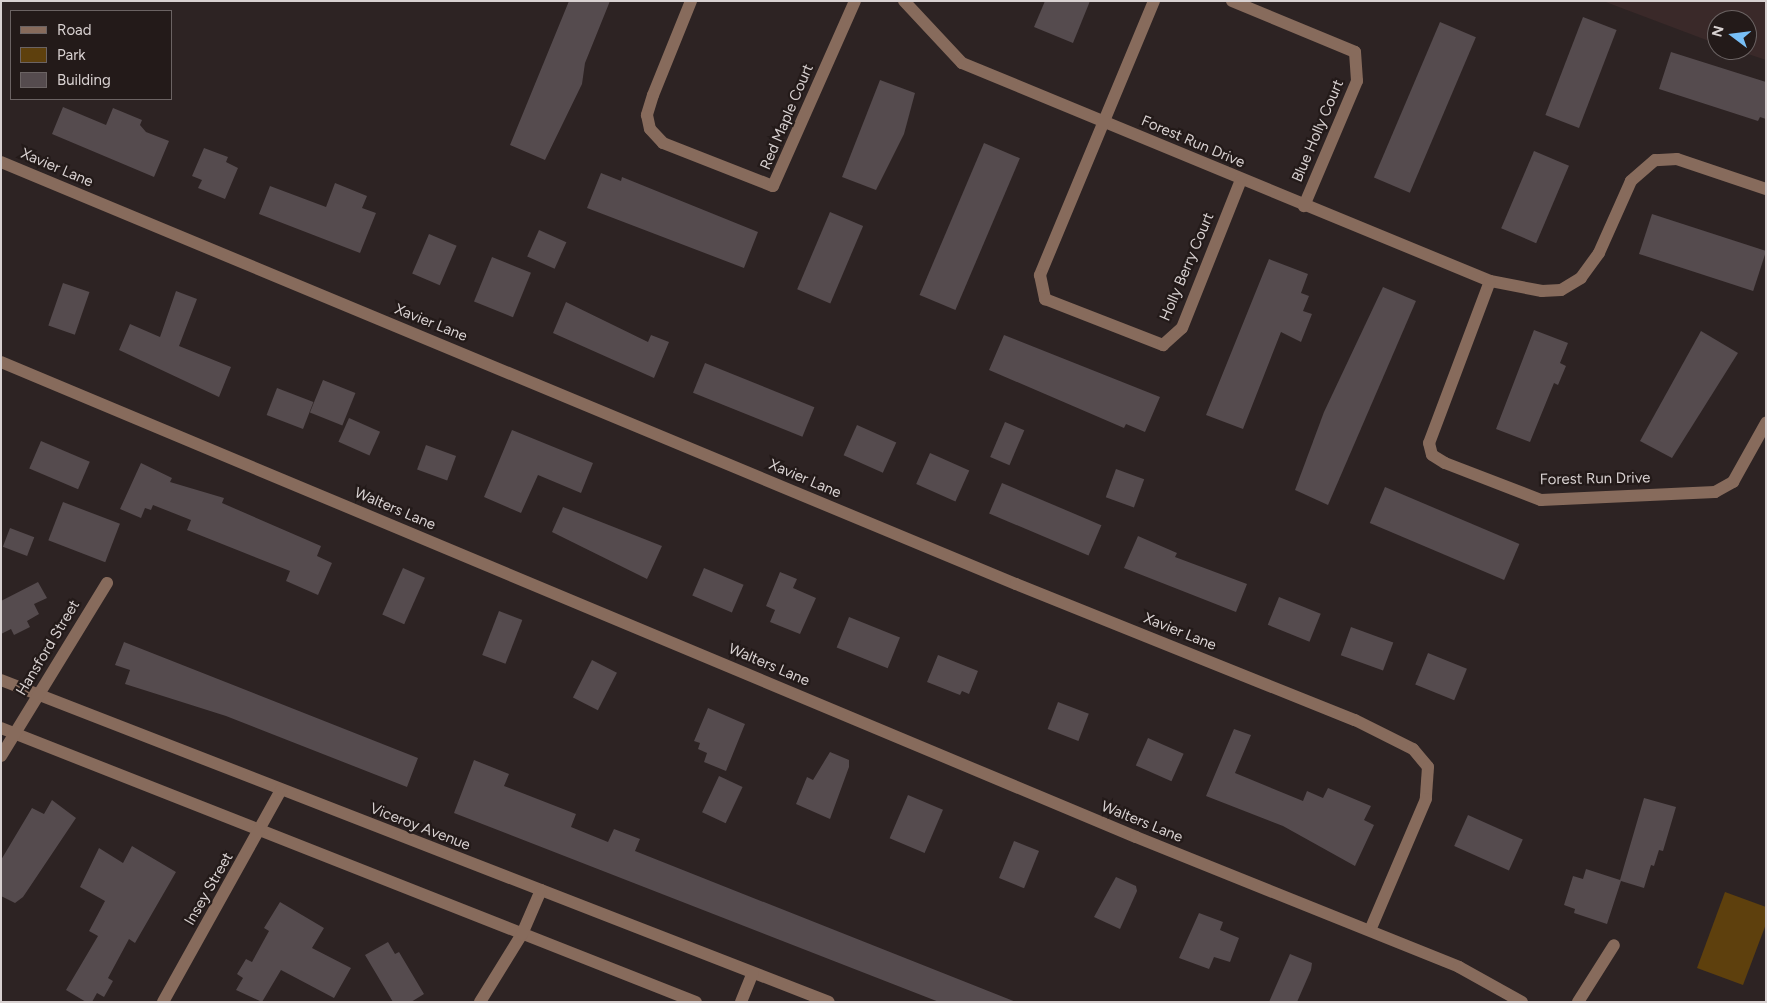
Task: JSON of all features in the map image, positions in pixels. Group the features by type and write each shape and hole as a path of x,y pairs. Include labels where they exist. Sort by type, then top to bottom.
{"street":[{"name":"Red Maple Court","path":"691,1 653,95 647,115 650,129 663,143 773,186 855,1"},
{"name":"Forest Run Drive","path":"904,1 962,63 1241,180 1490,281 1542,291 1561,290 1581,278 1599,253 1631,181 1655,160 1677,159 1766,189"},
{"path":"1105,122 1154,1"},
{"name":"Blue Holly Court","path":"1232,1 1355,52 1357,81 1304,206"},
{"name":"Holly Berry Court","path":"1105,122 1040,275 1045,299 1163,345 1182,328 1241,180"},
{"name":"Xavier Lane","path":"1,162 1007,581 1354,720 1413,749 1428,767 1426,799 1370,930"},
{"name":"Forest Run Drive","path":"1490,281 1430,434 1432,455 1445,463 1541,500 1715,492 1733,482 1766,423"},
{"name":"Walters Lane","path":"1,362 1136,837 1459,967 1522,1002"},
{"name":"Hansford Street","path":"1,756 107,583"},
{"name":"Viceroy Avenue","path":"1,680 829,1002"},
{"path":"1,728 260,833 696,1002"},
{"name":"Insey Street","path":"163,1002 260,833 281,790"},
{"path":"480,1002 522,934 541,890"},
{"path":"1578,1002 1614,945"},
{"path":"741,1002 754,973"}],"shaded area":[{"path":"1603,1 1766,1 1766,60 1757,57 1757,10 1707,10 1707,40"}],"green space":[{"path":"1725,892 1766,907 1766,924 1743,985 1697,968"}],"building":[{"path":"569,1 610,1 585,63 582,84 545,160 510,145"},
{"path":"1045,1 1090,1 1073,43 1034,27"},
{"path":"1583,17 1617,30 1579,128 1545,115"},
{"path":"1440,22 1476,37 1410,193 1374,178"},
{"path":"1671,52 1766,82 1766,119 1760,117 1758,121 1659,89"},
{"path":"880,80 915,93 904,134 876,190 842,177"},
{"path":"63,107 106,125 113,108 142,120 140,125 146,132 169,141 154,177 52,134"},
{"path":"984,143 1020,158 955,310 920,295"},
{"path":"204,148 228,157 226,162 238,168 225,199 198,188 202,180 192,176"},
{"path":"1534,151 1569,166 1536,243 1501,228"},
{"path":"601,173 621,181 622,177 758,232 744,268 587,208"},
{"path":"335,183 367,196 362,208 376,213 360,253 259,214 270,186 326,207"},
{"path":"830,212 863,226 830,303 797,289"},
{"path":"1652,214 1766,251 1753,291 1639,254"},
{"path":"539,230 566,242 555,269 527,256"},
{"path":"429,234 457,246 440,285 412,274"},
{"path":"492,257 531,273 513,317 474,302"},
{"path":"1269,259 1308,274 1301,293 1309,296 1303,311 1312,314 1301,342 1281,332 1243,429 1206,415"},
{"path":"63,283 89,292 75,335 48,326"},
{"path":"1383,287 1416,301 1328,505 1295,490 1324,412"},
{"path":"176,291 197,299 179,346 231,367 219,397 119,350 130,324 160,337"},
{"path":"566,302 648,342 651,335 669,342 654,378 553,333"},
{"path":"1534,330 1568,343 1560,363 1566,366 1558,385 1554,383 1530,442 1496,429"},
{"path":"1701,331 1738,353 1672,458 1640,441"},
{"path":"1004,335 1160,397 1145,432 1126,424 1124,428 989,370"},
{"path":"705,363 814,407 802,437 693,393"},
{"path":"323,380 355,393 342,426 310,412"},
{"path":"277,388 313,402 303,429 267,415"},
{"path":"349,418 380,432 369,456 338,442"},
{"path":"1005,422 1024,430 1009,465 990,457"},
{"path":"857,425 896,442 883,473 844,455"},
{"path":"512,430 593,463 581,493 538,475 521,513 484,497"},
{"path":"41,441 90,462 78,489 29,469"},
{"path":"426,445 456,456 447,480 417,469"},
{"path":"930,453 969,470 955,502 916,484"},
{"path":"141,463 172,478 170,482 224,498 222,503 321,546 317,556 332,563 318,595 286,581 290,571 187,530 191,520 153,505 151,510 145,508 141,518 120,509"},
{"path":"1116,469 1144,479 1134,507 1106,497"},
{"path":"1002,483 1101,525 1089,556 989,513"},
{"path":"1385,487 1519,544 1504,580 1370,523"},
{"path":"63,502 120,524 105,562 48,540"},
{"path":"563,507 662,546 647,579 552,532"},
{"path":"10,528 34,537 27,556 3,547"},
{"path":"1138,536 1177,553 1175,557 1247,584 1236,612 1124,568"},
{"path":"403,568 425,578 404,624 382,615"},
{"path":"704,568 744,585 732,612 692,596"},
{"path":"780,572 797,579 793,588 816,598 800,634 770,622 775,610 766,606"},
{"path":"38,582 47,598 34,604 39,614 27,621 30,627 14,635 11,629 1,634 1,601"},
{"path":"1279,597 1321,614 1309,642 1268,625"},
{"path":"499,611 522,620 505,664 482,655"},
{"path":"849,617 900,638 888,668 837,648"},
{"path":"1351,627 1393,642 1383,671 1341,655"},
{"path":"124,642 418,758 407,787 226,716 125,684 130,670 115,665"},
{"path":"1428,653 1467,669 1454,700 1415,685"},
{"path":"938,655 978,671 969,694 962,691 960,695 927,682"},
{"path":"592,660 617,673 598,710 573,697"},
{"path":"1058,702 1089,714 1078,741 1048,729"},
{"path":"708,708 745,724 726,771 704,762 707,753 698,749 700,743 694,741"},
{"path":"1234,729 1251,735 1235,773 1303,801 1307,791 1323,798 1328,788 1371,806 1364,820 1374,825 1355,866 1283,826 1206,796"},
{"path":"1148,738 1184,754 1171,781 1136,765"},
{"path":"830,752 849,760 849,767 830,819 796,804 807,777 813,780"},
{"path":"474,760 509,774 504,786 576,814 571,827 608,842 614,829 640,839 635,851 1016,1002 939,1002 454,813"},
{"path":"719,776 743,787 726,823 702,812"},
{"path":"908,795 943,810 925,853 890,838"},
{"path":"1644,798 1676,807 1663,851 1659,850 1654,866 1651,865 1644,888 1621,881 1607,924 1574,913 1575,909 1564,905 1573,876 1583,879 1586,869 1620,880"},
{"path":"52,800 76,818 23,897 15,903 1,896 1,860 32,808 44,814"},
{"path":"1468,815 1523,839 1509,870 1454,846"},
{"path":"1014,841 1039,851 1024,888 999,878"},
{"path":"132,846 176,872 135,943 129,939 108,978 113,981 104,997 97,993 92,1002 86,1002 66,990 98,936 89,931 105,901 80,887 99,848 123,863"},
{"path":"1116,877 1136,886 1137,891 1120,929 1094,917"},
{"path":"280,902 324,928 312,948 351,968 334,998 281,970 262,1002 236,990 243,978 237,974 246,959 252,962 269,931 264,928"},
{"path":"1199,913 1223,922 1220,930 1239,938 1230,962 1214,957 1209,969 1179,958"},
{"path":"388,942 395,954 399,952 424,994 411,1002 393,1002 365,955"},
{"path":"1290,954 1312,963 1311,970 1297,1002 1269,1002"}]}
